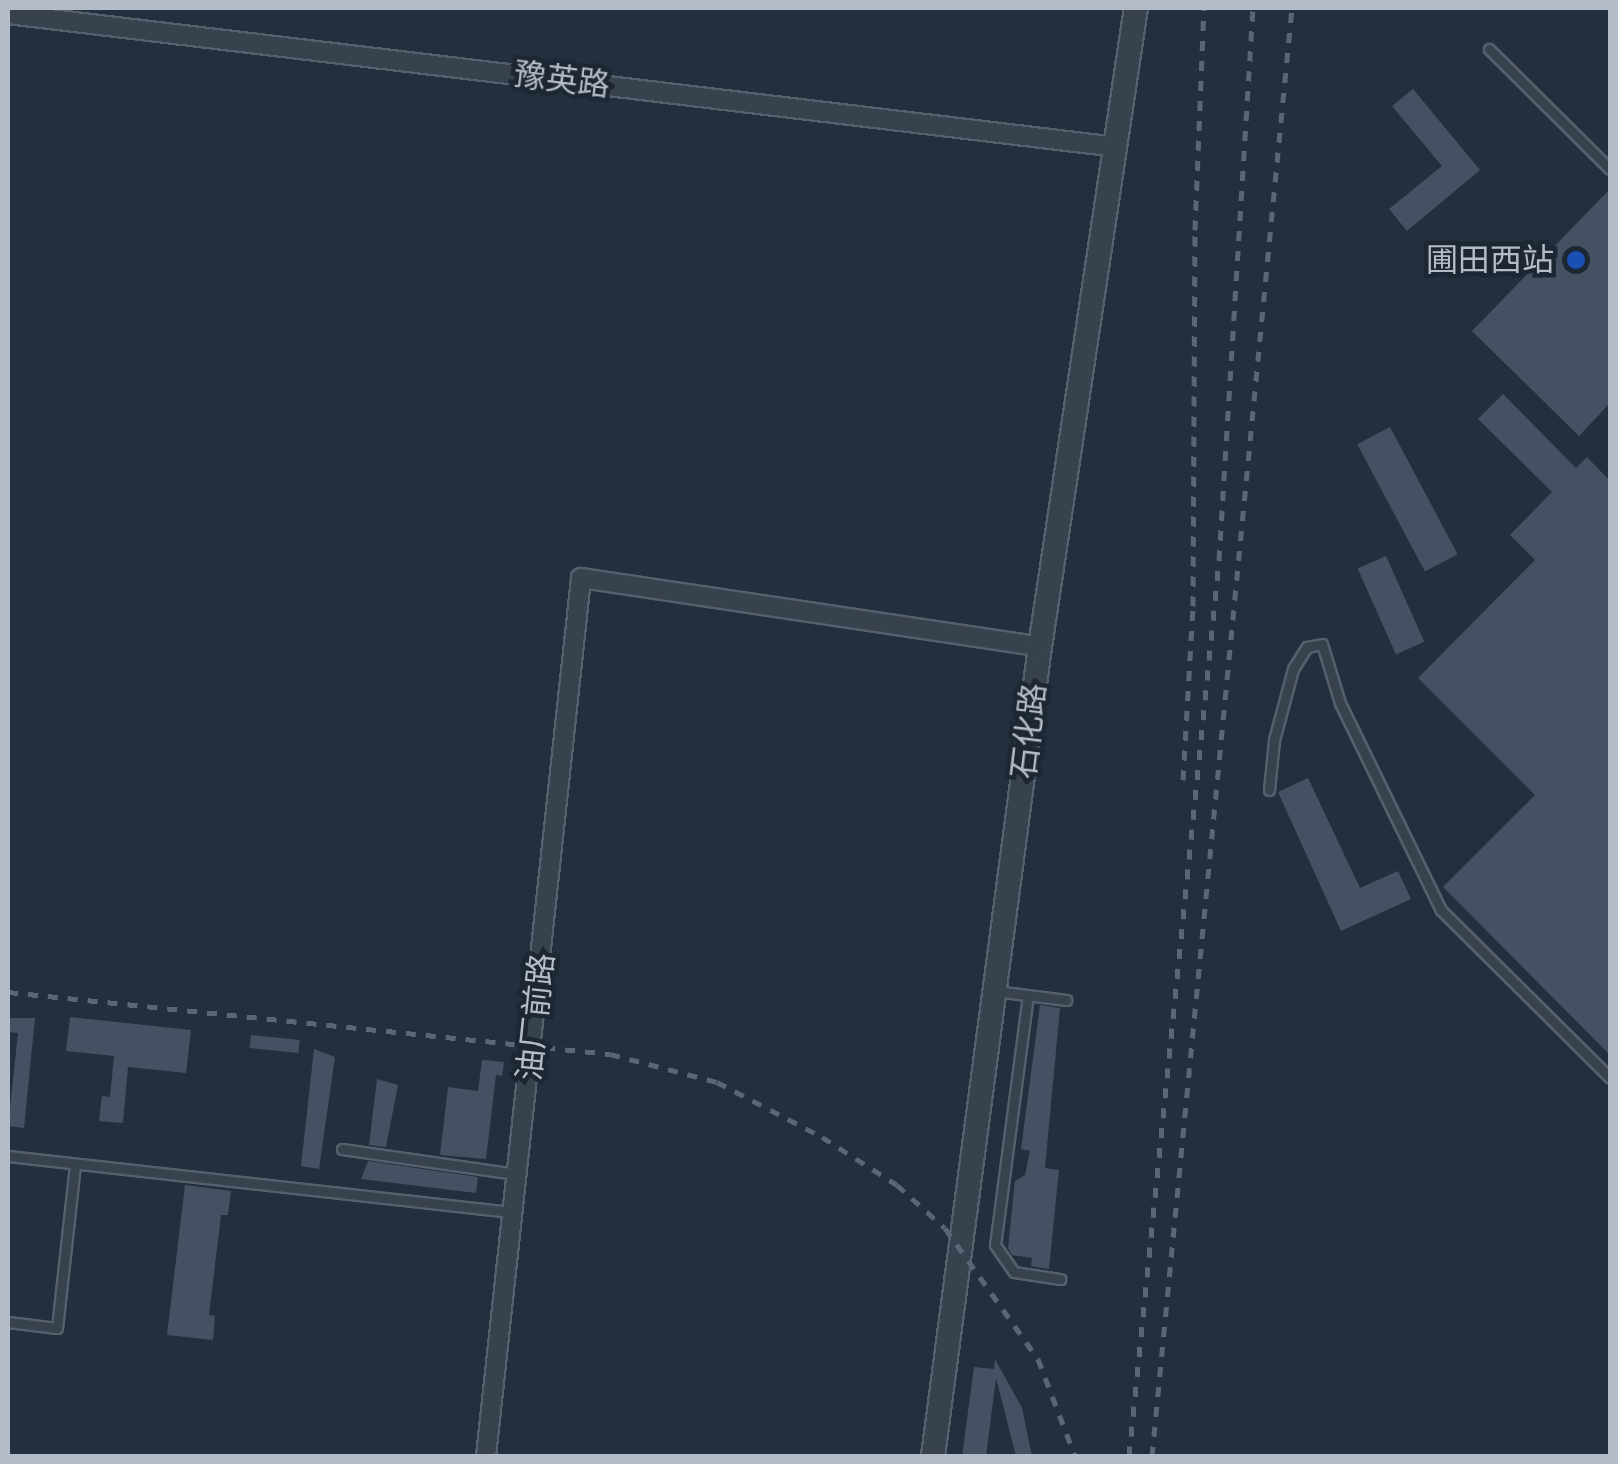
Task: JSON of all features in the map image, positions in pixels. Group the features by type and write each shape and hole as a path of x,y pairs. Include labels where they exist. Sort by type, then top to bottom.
{"street":[{"name":"石化路","path":"933,1456 1040,647 1136,8"},
{"name":"豫英路","path":"8,14 1116,146"},
{"name":"油厂前路","path":"486,1456 581,578 1040,647"}],"lane":[{"path":"1488,48 1610,170"},
{"path":"1269,790 1274,740 1293,669 1307,647 1322,644 1340,703 1441,910 1610,1078"},
{"path":"994,991 1066,1000"},
{"path":"1028,995 994,1245 1014,1272 1060,1279"},
{"path":"342,1149 518,1175"},
{"path":"8,1156 514,1212"},
{"path":"8,1322 57,1328 75,1164"}],"building":[{"path":"1413,89 1480,170 1407,231 1389,209 1442,166 1392,106"},
{"name":"圃田西站","path":"1610,189 1610,403 1579,436 1472,331"},
{"path":"1503,394 1576,468 1587,457 1610,481 1610,1055 1443,887 1535,795 1418,678 1535,560 1510,535 1552,492 1478,419"},
{"path":"1390,427 1458,554 1425,572 1357,444"},
{"path":"1386,556 1424,642 1396,654 1358,569"},
{"path":"1308,778 1360,888 1398,871 1411,899 1341,931 1278,792"},
{"path":"1040,1005 1060,1008 1045,1168 1059,1170 1049,1269 1031,1266 1032,1258 1012,1255 1008,1248 1015,1181 1025,1175 1030,1151 1021,1149"},
{"path":"70,1017 191,1030 186,1073 128,1067 123,1123 99,1121 102,1096 110,1097 114,1056 66,1051"},
{"path":"8,1018 35,1018 24,1128 8,1126 18,1033 8,1032"},
{"path":"251,1035 300,1040 298,1053 250,1048"},
{"path":"314,1049 335,1057 319,1169 301,1166"},
{"path":"482,1060 504,1062 502,1076 496,1075 486,1159 440,1155 448,1087 478,1091"},
{"path":"377,1079 398,1085 386,1147 369,1145"},
{"path":"368,1161 478,1177 476,1193 361,1179"},
{"path":"185,1185 231,1191 228,1215 221,1215 209,1315 215,1316 213,1340 167,1335"},
{"path":"995,1359 1022,1408 1032,1456 1016,1456 996,1378 986,1456 962,1456 974,1367 994,1369"}],"railway":[{"path":"1183,780 1193,606 1195,230 1204,8"},
{"path":"1129,1456 1219,560 1253,8"},
{"path":"1152,1456 1292,8"},
{"path":"8,992 610,1054 717,1082 822,1137 897,1185 945,1228 1038,1359 1075,1456"}],"place":[{"name":"圃田西站","path":"1576,260"}]}
